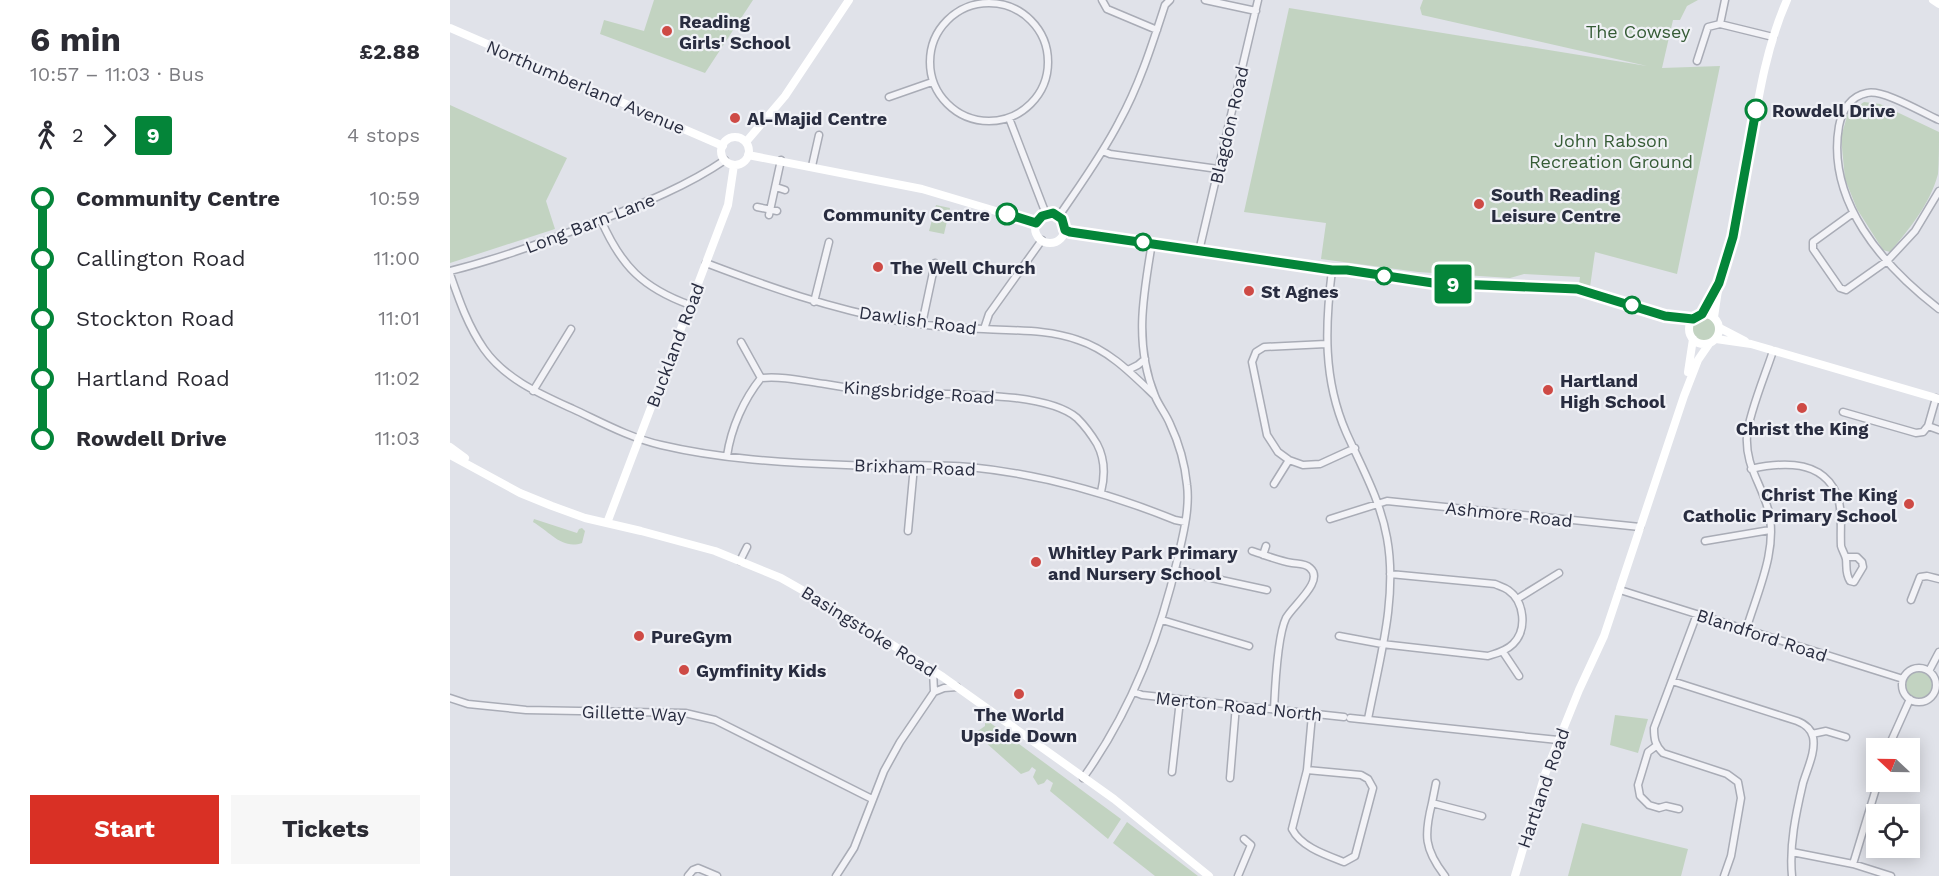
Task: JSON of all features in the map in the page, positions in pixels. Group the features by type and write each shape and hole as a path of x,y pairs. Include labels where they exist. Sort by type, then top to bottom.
{"street":[{"path":"746,142 733,138 725,142 722,153 725,160 734,165 743,163 748,155 746,142 785,96 849,0"},
{"path":"1102,0 1107,9 1157,30"},
{"path":"1059,216 1103,151 1120,121 1137,86 1165,5 1170,0"},
{"path":"1205,0 1256,11"},
{"name":"Blagdon Road","path":"1199,250 1258,0"},
{"path":"1720,24 1725,0"},
{"path":"1065,230 1433,283 1577,289 1665,316 1693,319 1702,314 1719,283 1733,237 1760,90 1773,37 1787,0"},
{"path":"1933,0 1939,4"},
{"path":"998,2 1015,9 1031,20 1042,36 1048,54 1047,74 1041,90 1028,107 1009,118 993,122 963,116 939,94 932,82 929,62 932,43 944,23 966,7 980,3 998,2"},
{"path":"1697,61 1708,27 1720,24 1773,37"},
{"name":"Northumberland Avenue","path":"450,28 723,146"},
{"path":"889,97 932,82"},
{"path":"1939,120 1883,95 1868,92 1849,102 1840,121 1837,141 1840,177 1853,213 1887,261 1914,290 1939,309"},
{"path":"1009,118 1046,214"},
{"path":"812,166 819,135"},
{"path":"1103,151 1110,154 1218,169"},
{"path":"748,155 922,189 1036,223"},
{"name":"Long Barn Lane","path":"450,273 484,263 601,220 671,191 725,160"},
{"path":"757,207 772,212 781,160"},
{"name":"Buckland Road","path":"607,523 728,205 734,165"},
{"path":"776,187 785,190"},
{"path":"1853,213 1813,242 1813,249 1840,288 1846,290 1887,261 1915,231 1939,191"},
{"path":"1053,213 1064,222 1063,235 1056,241 1042,240 1036,233 1036,223 1046,214 1053,213"},
{"path":"601,220 618,256 643,282 670,298 690,305"},
{"path":"984,329 989,314 1042,240"},
{"path":"814,302 829,242"},
{"path":"1083,778 1113,733 1134,692 1162,620 1185,522 1188,487 1178,441 1155,397 1142,339 1141,309 1152,243"},
{"name":"Dawlish Road","path":"706,263 814,302 898,321 1048,332 1080,340 1108,355 1128,370 1155,397"},
{"path":"922,324 935,263"},
{"path":"1332,270 1327,309 1326,344 1334,398 1379,504 1387,540 1390,574 1388,611 1368,719"},
{"name":"Brixham Road","path":"450,273 466,318 484,350 505,372 533,391 640,439 728,456 845,465 967,467 1017,473 1101,492 1185,522"},
{"path":"1713,317 1719,297 1719,283"},
{"path":"1702,314 1713,317 1720,328 1751,344 1938,398 1928,426 1923,432 1916,433 1843,412"},
{"path":"1665,316 1702,345 1713,341 1751,344"},
{"path":"1691,335 1693,319"},
{"path":"1713,341 1720,328"},
{"path":"533,391 571,329"},
{"name":"Hartland Road","path":"1683,396 1691,357 1691,335"},
{"name":"Hartland Road","path":"1515,876 1545,774 1604,636 1683,396 1698,360 1713,341"},
{"path":"728,456 729,444 747,398 761,378 741,342"},
{"path":"1326,344 1264,347 1256,352 1252,362 1267,435 1278,452 1289,460 1303,465 1320,464 1355,448"},
{"path":"1746,630 1768,555 1770,530 1768,510 1747,456 1747,432 1773,351"},
{"path":"1128,370 1145,359"},
{"name":"Kingsbridge Road","path":"761,378 779,376 826,385 895,393 997,397 1056,407 1076,417 1091,433 1101,452 1104,479 1101,492"},
{"path":"1928,426 1939,430"},
{"name":"Basingstoke Road","path":"450,447 479,466 484,473"},
{"name":"Basingstoke Road","path":"450,455 520,493 552,506 585,518 715,551 781,578 958,687 1114,800 1209,876"},
{"path":"1274,484 1289,460"},
{"path":"450,461 475,473 484,473"},
{"path":"1751,469 1771,464 1790,463 1810,468 1820,474 1838,496 1842,549 1845,557"},
{"path":"908,531 915,466"},
{"name":"Ashmore Road","path":"1330,519 1387,501 1640,527"},
{"path":"1705,541 1770,530"},
{"path":"1263,555 1266,546"},
{"path":"740,561 747,547"},
{"path":"1252,551 1303,564 1310,567 1314,574 1311,587 1291,611 1284,624 1275,677 1274,710"},
{"path":"1175,570 1268,590"},
{"path":"1517,599 1559,573"},
{"path":"1339,636 1382,644 1488,656 1503,652 1514,644 1521,631 1522,615 1517,599 1507,589 1495,584 1390,574"},
{"path":"1911,600 1920,577 1939,579"},
{"name":"Blandford Road","path":"1620,590 1903,679"},
{"path":"1656,746 1654,728 1697,614"},
{"path":"1162,620 1249,646"},
{"path":"1503,652 1519,676"},
{"path":"1929,671 1939,652"},
{"path":"1914,668 1924,668 1935,678 1937,693 1921,702 1910,699 1903,690 1903,679 1905,674 1914,668"},
{"path":"933,670 934,692"},
{"path":"1672,681 1797,721 1806,725 1812,734 1814,745 1792,838 1792,876"},
{"path":"836,876 854,848 872,799 900,742 934,692 944,688 958,687"},
{"name":"Merton Road North","path":"1134,692 1180,700 1312,715 1558,740"},
{"name":"Gillette Way","path":"450,698 468,704 526,710 685,713 715,720 872,799"},
{"path":"1892,738 1910,699"},
{"path":"1172,772 1180,700"},
{"path":"1230,778 1236,705"},
{"path":"1306,770 1361,775 1368,779 1373,788 1355,856 1344,862 1320,853 1296,837 1292,829 1306,770 1312,715"},
{"path":"1812,734 1826,730 1846,737"},
{"path":"1656,746 1647,752 1638,785 1640,796 1649,805 1679,809"},
{"path":"1656,746 1672,756 1726,774 1738,782 1741,798 1731,856 1724,876"},
{"path":"1436,783 1426,826 1429,849 1435,864 1445,876"},
{"path":"1852,864 1875,792"},
{"path":"1432,803 1482,816"},
{"path":"1238,876 1251,845 1244,839"},
{"path":"1792,852 1852,864 1891,876"},
{"path":"688,876 698,868 717,876"}],"green space":[{"path":"654,0 753,0 705,73 600,34 604,20 644,31"},
{"name":"John Rabson Recreation Ground","path":"1423,0 1698,0 1687,6 1680,20 1673,20 1662,68 1720,66 1677,274 1595,252 1590,287 1579,284 1580,277 1524,274 1510,278 1418,272 1321,259 1326,223 1244,212 1289,8 1647,66 1422,15 1420,8"},
{"path":"1864,102 1880,104 1939,132 1938,174 1930,195 1905,234 1890,252 1883,250 1857,209 1845,179 1841,137 1848,113"},
{"path":"450,105 567,158 546,201 555,229 450,263"},
{"path":"936,205 950,208 944,234 929,231"},
{"path":"1704,317 1712,321 1716,329 1712,337 1704,341 1696,337 1692,329 1696,321"},
{"path":"534,519 577,533 582,528 585,531 582,543 562,542 533,522"},
{"path":"1919,672 1928,676 1932,685 1928,694 1919,698 1910,694 1906,685 1910,676"},
{"path":"1615,715 1648,719 1638,753 1610,745"},
{"path":"985,719 1121,819 1108,839 1050,791 1053,783 1047,779 1038,785 1033,777 1036,770 1032,767 1021,774 975,733 985,726"},
{"path":"1127,822 1198,876 1155,876 1113,843"},
{"path":"1582,823 1688,849 1681,876 1568,876"}],"bus line":[{"name":"9","path":"1007,214 1036,223 1042,216 1053,213 1062,219 1065,230 1070,232 1332,270 1347,270 1433,283 1577,289 1665,316 1693,319 1702,314 1719,283 1733,237 1756,110"}],"place":[{"name":"Reading Girls' School","path":"667,31"},
{"name":"Rowdell Drive","path":"1756,110"},
{"name":"Al-Majid Centre","path":"735,118"},
{"name":"South Reading Leisure Centre","path":"1479,204"},
{"name":"Community Centre","path":"1007,214"},
{"name":"The Well Church","path":"878,267"},
{"name":"St Agnes","path":"1249,291"},
{"name":"Hartland High School","path":"1548,390"},
{"name":"Christ the King","path":"1802,408"},
{"name":"Christ The King Catholic Primary School","path":"1909,504"},
{"name":"Whitley Park Primary and Nursery School","path":"1036,562"},
{"name":"PureGym","path":"639,636"},
{"name":"Gymfinity Kids","path":"684,670"},
{"name":"The World Upside Down","path":"1019,694"}],"park label":[{"name":"The Cowsey","path":"1638,31"}]}
